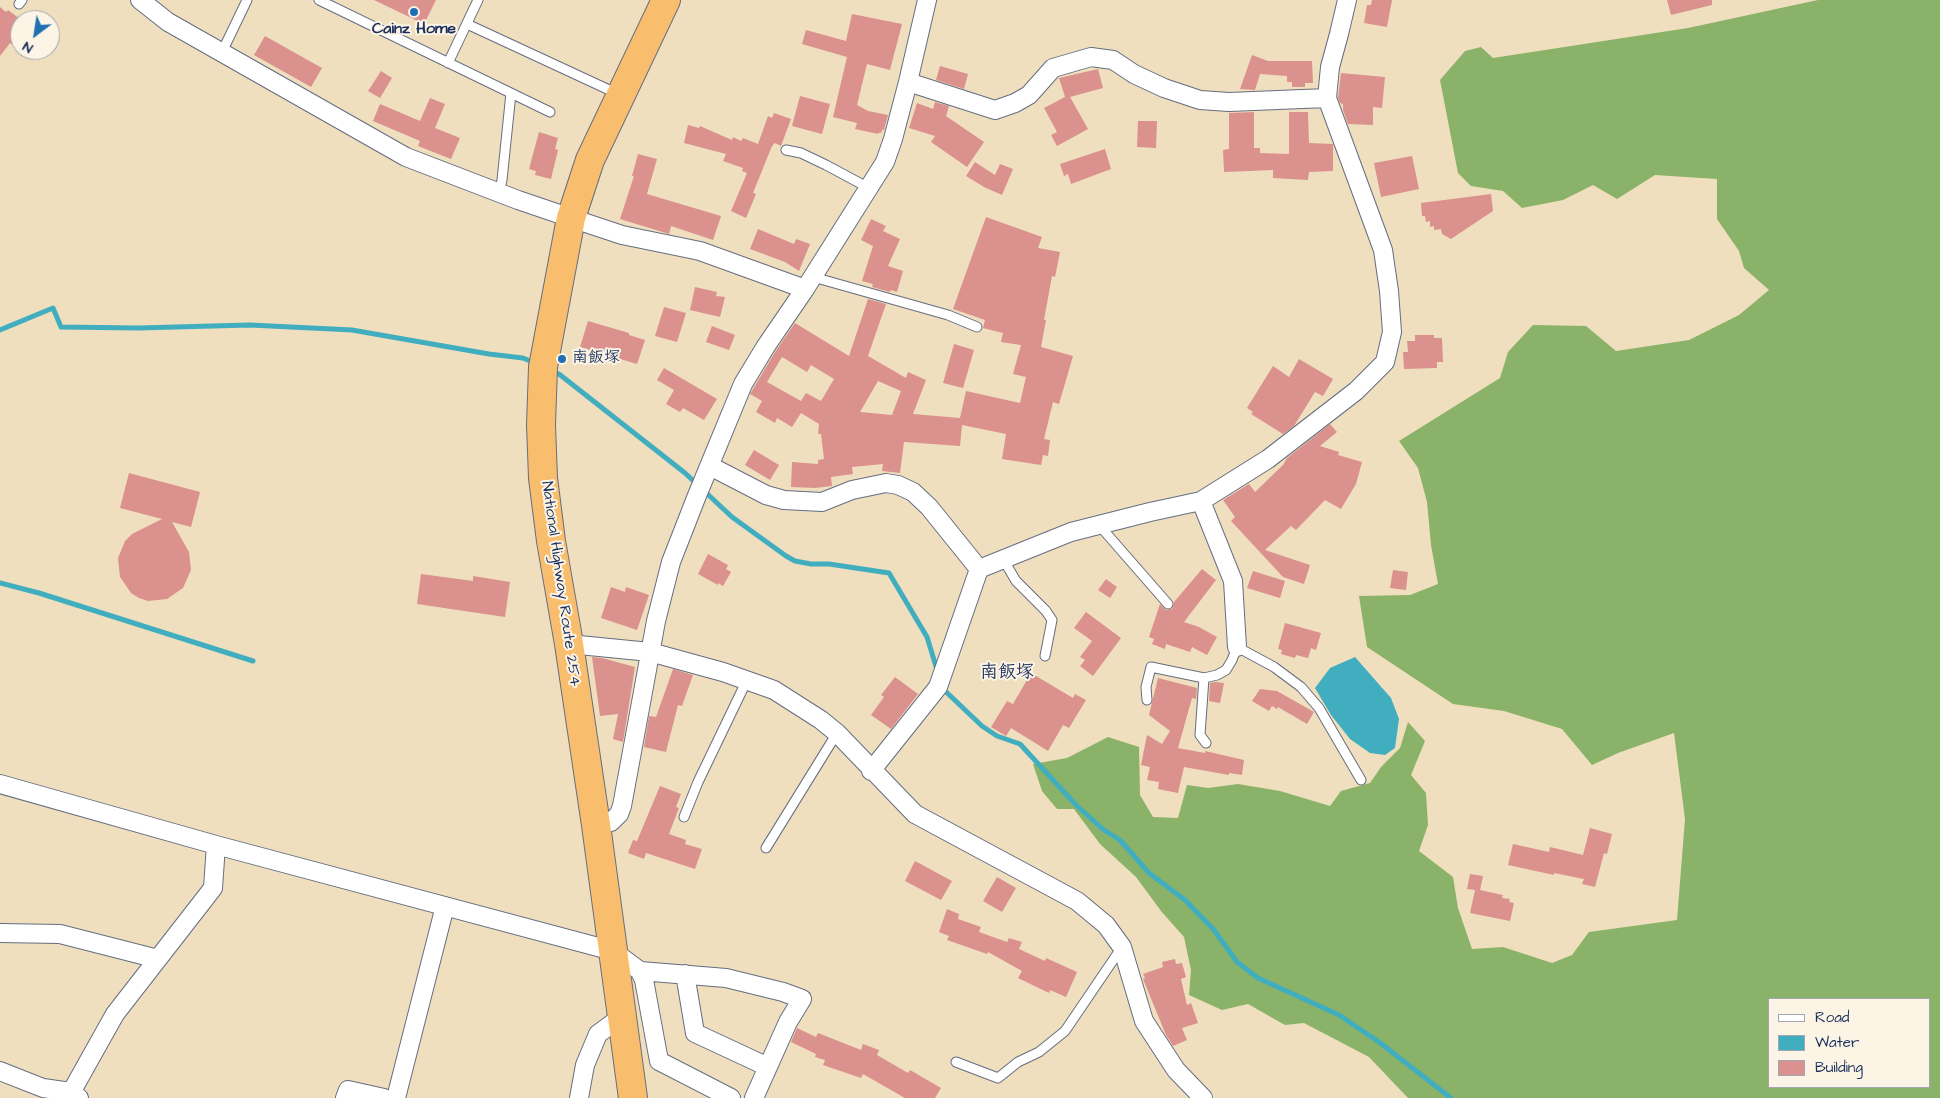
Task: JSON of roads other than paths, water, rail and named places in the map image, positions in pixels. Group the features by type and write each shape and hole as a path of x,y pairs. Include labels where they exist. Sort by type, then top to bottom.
{"highway":[{"name":"National Highway Route 254","path":"633,1098 596,825 551,541 544,478 541,425 543,367 571,218 590,160 666,0"}],"street":[{"path":"140,0 168,22 406,157 498,192 622,235 700,251 809,283"},
{"path":"596,825 611,822 619,814 622,806 650,652 671,562 743,384 885,162 908,82 927,0"},
{"path":"871,771 938,687 979,569 1071,532 1201,501 1268,459 1356,392 1385,362 1392,332 1389,291 1382,250 1327,98 1330,66 1346,0"},
{"path":"908,82 994,110 1015,103 1029,95 1053,68 1091,57 1113,60 1134,74 1164,88 1200,100 1229,102 1327,98"},
{"path":"710,466 766,495 784,500 822,502 852,490 886,483 898,486 913,492 929,507 979,569"},
{"path":"1201,501 1233,581 1237,647"},
{"path":"568,644 650,652 747,680 774,690 821,720 837,733 871,771 915,814 1077,901 1106,926 1122,947 1144,1021 1176,1070 1203,1098"},
{"path":"0,784 216,845 612,951 640,971 644,980 660,1062 731,1098"},
{"path":"0,1071 43,1088 73,1096 116,1014 213,888 216,845"},
{"path":"396,1098 444,906"},
{"path":"0,933 60,934 158,959"},
{"path":"640,971 726,978 783,992 802,999 788,1022 754,1098"},
{"path":"684,974 695,1033 768,1067"},
{"path":"579,1098 585,1065 598,1034 621,1017"},
{"path":"345,1098 348,1090 384,1098"}],"lane":[{"path":"222,52 247,0"},
{"path":"319,0 550,112"},
{"path":"448,63 478,0"},
{"path":"467,24 621,96"},
{"path":"498,192 502,180 511,93"},
{"path":"786,150 801,153 826,164 869,188"},
{"path":"809,283 948,316 977,327"},
{"path":"1099,525 1168,604"},
{"path":"1003,559 1016,581 1046,611 1052,620 1045,656"},
{"path":"1147,700 1146,686 1152,667 1204,678 1217,675 1226,670 1237,647 1274,667 1301,687 1319,708 1361,780"},
{"path":"1204,678 1200,735 1206,743"},
{"path":"684,817 698,782 747,680"},
{"path":"766,848 837,733"},
{"path":"956,1062 998,1078 1018,1062 1039,1052 1065,1031 1122,947"}],"water":[{"path":"1355,657 1391,698 1399,719 1395,748 1385,755 1370,753 1350,739 1331,715 1315,688 1330,668"}],"waterway":[{"path":"0,330 53,308 61,327 138,328 250,325 352,330 489,354 523,358 535,363"},
{"path":"551,371 559,374 685,473 732,517 786,556 795,561 811,564 829,564 889,573 927,637 938,673"},
{"path":"0,583 39,593 253,661"},
{"path":"942,688 982,726 997,736 1020,744 1076,805 1104,830 1120,840 1149,873 1185,900 1214,930 1237,962 1258,978 1339,1015 1379,1042 1451,1098"}],"place":[{"name":"Cainz Home","path":"414,12"},
{"name":"南飯塚","path":"562,359"}],"district":[{"name":"南飯塚","path":"1007,673"}]}
